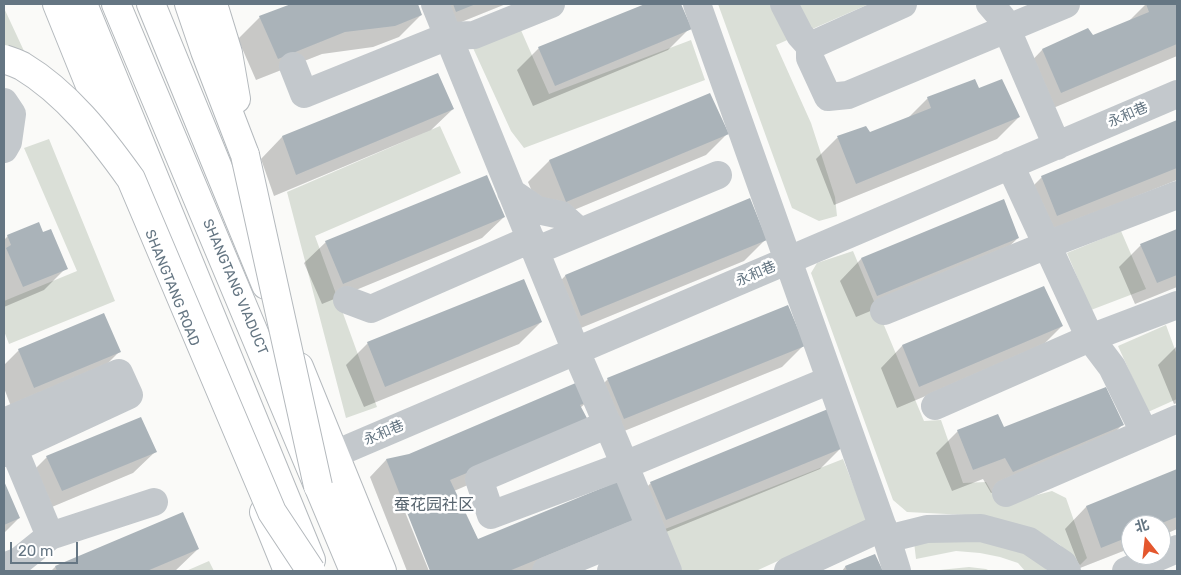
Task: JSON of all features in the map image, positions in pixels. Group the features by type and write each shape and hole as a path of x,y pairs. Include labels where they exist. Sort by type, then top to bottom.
{"main road":[{"path":"83,4 316,571"},
{"name":"SHANGTANG VIADUCT","path":"116,4 354,571"},
{"path":"151,4 382,571"},
{"path":"189,4 245,155"},
{"path":"213,4 228,53 245,155 318,486"},
{"name":"SHANGTANG ROAD","path":"61,15 288,571"},
{"path":"4,59 20,65 53,88 107,146 131,179 272,512 311,571"}],"street":[{"path":"435,4 659,551"},
{"path":"293,66 304,94 448,36 474,35 551,4"},
{"path":"697,4 898,571"},
{"path":"784,4 800,35 810,46 810,58 828,97 848,95 1066,4"},
{"path":"810,46 903,4"},
{"path":"990,4 1002,18 1056,146"},
{"name":"永和巷","path":"335,454 1177,94"},
{"path":"4,102 12,114 8,142 4,148"},
{"path":"1010,165 1090,338 1112,367 1144,432"},
{"path":"347,300 371,308 533,245 580,232 718,175"},
{"path":"511,192 537,210 561,215 580,232"},
{"path":"884,311 1177,195"},
{"path":"935,406 1090,338 1177,305"},
{"path":"608,424 479,480 492,515 625,465 830,380"},
{"path":"1006,493 1177,419"},
{"path":"6,437 50,536"},
{"path":"15,567 50,536 154,502"},
{"path":"792,570 885,533 928,529 981,528 1029,540 1063,564 1067,571"},
{"path":"1126,571 1177,549"},
{"path":"546,571 659,551"},
{"path":"610,571 659,551"}],"shaded area":[{"path":"718,4 869,4 776,45 811,123 835,197 837,216 819,221 792,208"},
{"path":"4,8 24,51 4,59"},
{"path":"520,28 549,94 691,40 705,80 524,148 511,131 473,48"},
{"path":"440,126 461,173 315,236 377,407 346,418 287,192"},
{"path":"49,139 115,301 9,344 4,331 4,301 77,271 24,148"},
{"path":"1121,231 1146,289 1091,310 1067,253"},
{"path":"853,251 924,421 941,420 963,483 986,482 999,505 1052,491 1066,498 1087,558 1080,565 1060,545 1036,530 986,516 907,512 893,500 811,273 817,263"},
{"path":"1166,325 1177,355 1177,399 1148,412 1118,346"},
{"path":"843,459 867,520 756,571 678,571 660,531"},
{"path":"995,540 1036,558 1048,571 1025,571 1018,563 980,553 956,551 916,559 914,542"},
{"path":"209,561 214,571 186,571"},
{"path":"969,567 990,571 930,571"}],"building":[{"path":"291,4 418,4 422,15 395,26 345,32 278,59 259,16"},
{"path":"453,4 476,4 456,12"},
{"path":"645,4 681,4 692,29 555,86 538,47"},
{"path":"1146,4 1177,4 1177,44 1061,93 1042,49 1088,28 1093,35 1149,12"},
{"path":"438,73 454,109 296,175 282,136"},
{"path":"975,79 979,88 1002,79 1020,117 856,184 837,136 866,126 870,132 931,108 927,97"},
{"path":"710,93 729,134 566,202 549,160"},
{"path":"1177,120 1177,168 1057,216 1041,176"},
{"path":"487,175 505,217 343,284 325,241"},
{"path":"750,198 767,240 581,316 565,275"},
{"path":"1004,199 1019,238 877,296 861,258"},
{"path":"39,222 43,232 51,229 68,269 23,287 6,248 11,245 7,235"},
{"path":"1177,229 1177,275 1157,283 1140,244"},
{"path":"524,279 542,322 385,387 367,342"},
{"path":"1044,286 1063,326 919,387 902,345"},
{"path":"788,305 805,346 624,419 607,378"},
{"path":"104,313 121,352 34,388 18,349"},
{"path":"578,382 588,402 580,405 589,422 450,480 478,539 619,481 636,519 509,571 430,571 386,459 409,454"},
{"path":"1106,387 1124,425 1013,472 1005,458 973,470 957,430 998,414 1004,427"},
{"path":"828,409 843,448 666,520 650,482"},
{"path":"141,417 157,452 62,491 46,456"},
{"path":"1177,469 1177,517 1171,519 1171,515 1121,515 1121,540 1101,548 1086,506"},
{"path":"4,481 20,518 4,525"},
{"path":"183,512 199,549 147,571 57,571 55,566"},
{"path":"875,554 883,571 847,571 845,566"}],"district":[{"name":"蚕花园社区","path":"434,505"}]}
